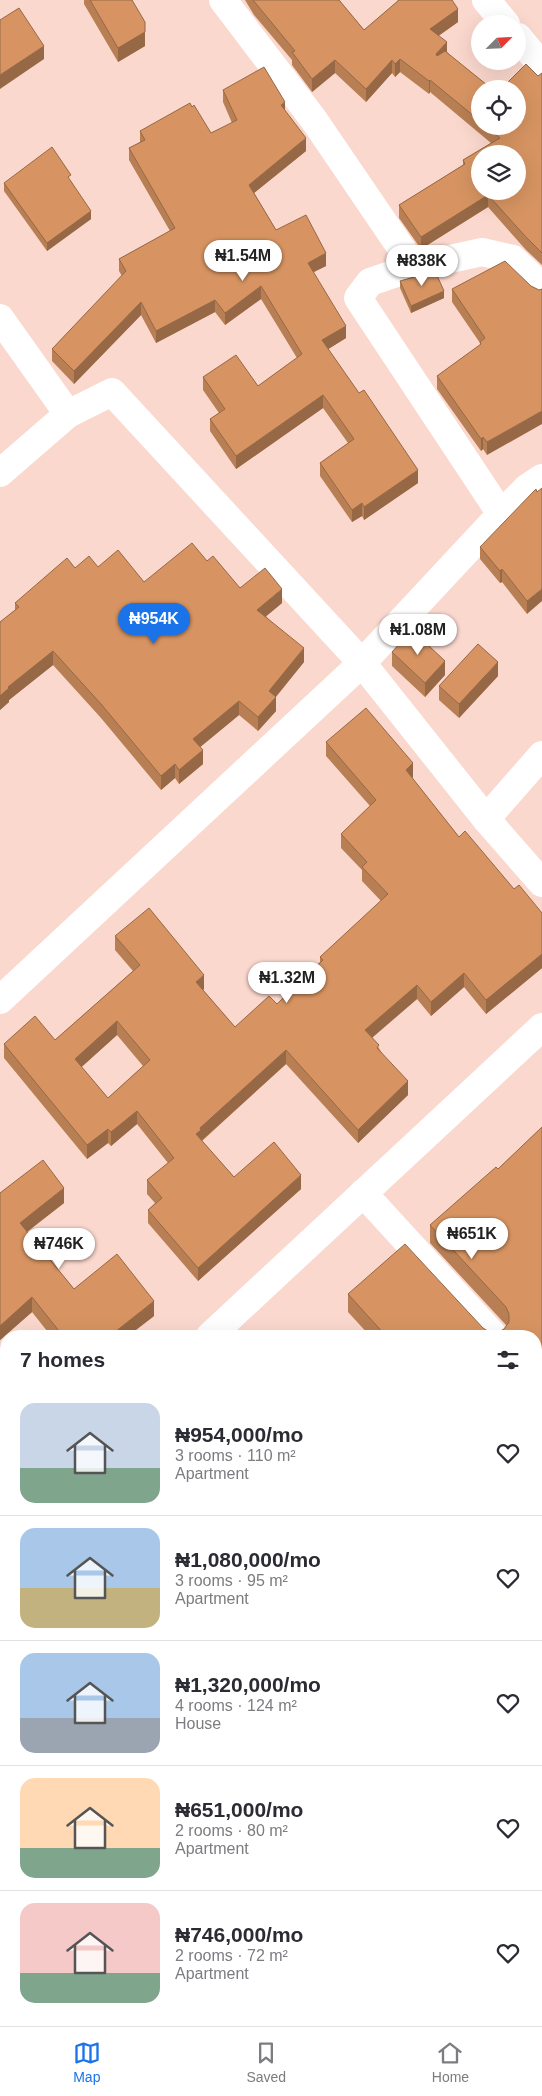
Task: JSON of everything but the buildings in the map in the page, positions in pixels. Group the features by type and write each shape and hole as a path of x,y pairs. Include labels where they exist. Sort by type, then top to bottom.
{"street":[{"path":"224,0 314,120 414,267"},
{"path":"486,0 498,15"},
{"path":"526,47 542,66"},
{"path":"501,514 358,298 370,282 414,267 482,252 513,259 542,287"},
{"path":"0,318 68,414"},
{"path":"0,473 68,414 112,392 362,663 486,820 542,883"},
{"path":"0,1000 362,663 501,514 527,488 542,478"},
{"path":"486,820 542,755"},
{"path":"217,1330 542,1027"},
{"path":"364,1194 489,1330"}]}
